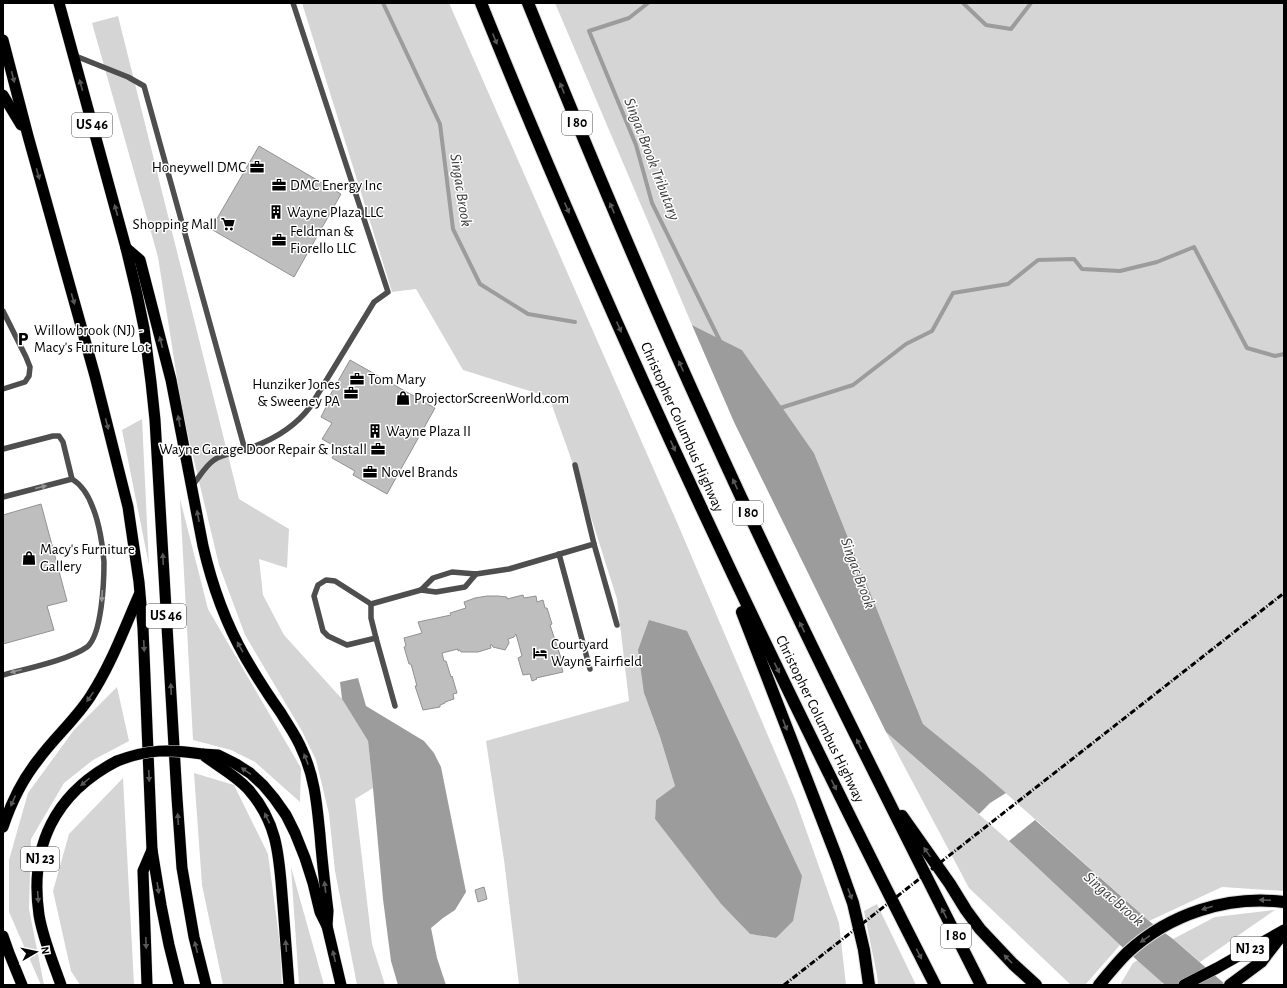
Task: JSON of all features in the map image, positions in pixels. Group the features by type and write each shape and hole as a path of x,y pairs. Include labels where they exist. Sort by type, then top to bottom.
{"highway":[{"name":"US 46","path":"59,3 126,248 144,328 152,390 182,868 187,903 206,985"},
{"name":"Christopher Columbus Highway","path":"481,3 551,172 706,519 798,712 935,985"},
{"name":"Christopher Columbus Highway","path":"528,3 627,244 706,423 797,617 876,779 981,985"},
{"name":"US 46","path":"3,40 118,464 128,507 133,534 140,594 144,647 152,850 161,905 179,985"},
{"path":"3,95 28,136"},
{"path":"126,248 140,260 171,380 208,567 217,596 226,618 246,657 292,730 309,768 317,809 328,911 327,926"},
{"path":"706,519 853,903 861,935 869,985"},
{"path":"3,827 14,798 26,776 38,759 90,698 102,678 140,594"},
{"name":"NJ 23","path":"61,985 44,938 39,915 38,885 38,871 41,852 47,833 56,813 83,783 100,770 117,761 144,752 186,751 218,756 236,764 254,777 274,798 286,815 300,846 313,883 320,912 327,926 341,985"},
{"path":"202,754 228,771 247,788 263,809 274,834 279,860 289,985"},
{"path":"876,779 950,884 966,910 980,928 1013,964 1036,985"},
{"path":"147,985 143,871 152,850"},
{"path":"1099,985 1126,954 1165,925 1199,910 1221,904 1246,900 1284,902"},
{"path":"1230,985 1261,962 1284,931"},
{"name":"NJ 23","path":"1184,985 1284,931"},
{"path":"3,936 8,953 22,985"}],"lane":[{"path":"192,486 214,460 224,455 245,450 282,433 293,426 310,406 374,302 388,292 293,3"},
{"path":"73,55 128,77 144,86 245,450"},
{"path":"3,311 30,367 29,376 25,382 3,389"},
{"path":"3,449 59,436 63,442 72,479 83,489 94,508 104,561 101,607 96,634 88,646 55,661 3,675"},
{"path":"575,465 594,544 617,625"},
{"path":"3,497 72,479"},
{"path":"421,590 433,578 452,572 476,574 509,569 594,544"},
{"path":"559,554 590,669"},
{"path":"376,638 347,645 328,636 323,631 314,596 318,585 326,580 332,580 371,604 421,590 436,592 465,588 476,574"},
{"path":"371,604 371,618 395,706"}],"shaded area":[{"path":"302,3 449,3 676,520 795,799 839,923 846,985 519,985 504,860 486,741 629,701 617,599 584,495 549,397 463,370 416,289 392,292","holes":["644,693 777,938 750,934 721,904 655,819 656,800 675,786 660,737"]},
{"path":"555,3 1284,3 1284,891 1222,887 1149,921 982,772 923,724 814,453 742,350 692,325"},
{"path":"118,16 239,499 289,529 287,568 259,559 263,595 284,635 342,699 368,741 373,788 355,799 372,944 385,985 357,985 335,871 329,814 316,760 302,731 245,635 219,565 182,410 158,257 92,23"},
{"path":"142,419 149,565 122,430"},
{"path":"180,499 208,609 301,768 300,802 255,762 231,750 193,740"},
{"path":"117,687 129,741 93,760 64,783 31,839 29,909 44,985 41,985 9,912 9,860 28,793 74,730"},
{"path":"886,732 1009,841 1120,945 1085,985 1071,985 969,888"},
{"path":"194,773 234,785 268,854 280,945 282,985 223,985 202,885"},
{"path":"123,778 134,985 80,985 71,971 53,891 69,834"},
{"path":"291,867 324,985 299,985"},
{"path":"877,904 916,985 878,985 864,911"},
{"path":"1275,910 1200,962 1173,939 1215,917"},
{"path":"1138,960 1163,983 1160,985 1120,985 1133,963"}],"water":[{"path":"692,325 742,350 814,453 923,724 1006,793 990,803 979,814 886,732 734,422"},
{"path":"649,620 687,631 802,876 793,921 776,938 750,934 721,904 655,819 656,800 675,786 660,737 644,693 638,650"},
{"path":"358,678 366,706 424,741 434,753 441,767 466,892 455,910 431,928 437,958 446,985 398,985 391,961 383,899 368,741 342,699 340,682"},
{"path":"1035,820 1149,921 1173,939 1226,985 1165,985 1009,841"}],"building":[{"name":"Wayne Plaza LLC","path":"259,146 341,194 294,277 211,229"},
{"name":"Wayne Plaza II","path":"350,360 435,408 387,494 353,475 355,471 332,458 338,448 322,439 332,423 321,417 327,405 325,404"},
{"name":"Macy's Furniture Gallery","path":"41,504 67,601 47,606 54,630 3,644 3,515"},
{"name":"Courtyard Wayne Fairfield","path":"523,595 524,598 536,596 537,602 543,600 552,624 550,625 563,664 561,665 563,672 536,678 537,679 532,681 530,674 523,675 518,658 522,656 516,634 514,637 508,639 509,643 505,650 490,645 491,648 478,652 461,652 460,650 458,651 458,649 442,653 451,677 452,676 457,693 453,694 454,699 445,702 440,705 440,707 423,710 415,686 417,686 411,664 409,664 404,647 406,646 404,638 422,633 418,622 451,615 450,613 466,608 464,602 475,598 498,596 507,597 507,599"},
{"path":"484,887 487,899 478,902 475,890"}],"waterway":[{"name":"Singac Brook","path":"383,3 440,124 453,229 480,284 528,314 575,322"},
{"name":"Singac Brook Tributary","path":"648,3 629,18 589,31 636,145 652,203 721,343"},
{"name":"Singac Brook Tributary","path":"963,3 986,25 1011,29 1031,3"},
{"path":"777,409 853,385 906,344 932,331 953,293 1008,284 1038,260 1074,259 1082,269 1120,271 1157,262 1194,247 1247,348 1275,356 1284,354"}],"railway":[{"path":"784,985 1284,593"}],"place":[{"name":"Honeywell DMC","path":"257,167"},
{"name":"DMC Energy Inc","path":"279,185"},
{"name":"Wayne Plaza LLC","path":"276,212"},
{"name":"Shopping Mall","path":"228,224"},
{"name":"Feldman & Fiorello LLC","path":"279,240"},
{"name":"Willowbrook (NJ) - Macy's Furniture Lot","path":"23,339"},
{"name":"Tom Mary","path":"357,379"},
{"name":"Hunziker Jones & Sweeney PA","path":"351,393"},
{"name":"ProjectorScreenWorld.com","path":"403,398"},
{"name":"Wayne Plaza II","path":"375,431"},
{"name":"Wayne Garage Door Repair & Install","path":"378,449"},
{"name":"Novel Brands","path":"370,472"},
{"name":"Macy's Furniture Gallery","path":"29,558"},
{"name":"Courtyard Wayne Fairfield","path":"540,653"}]}
